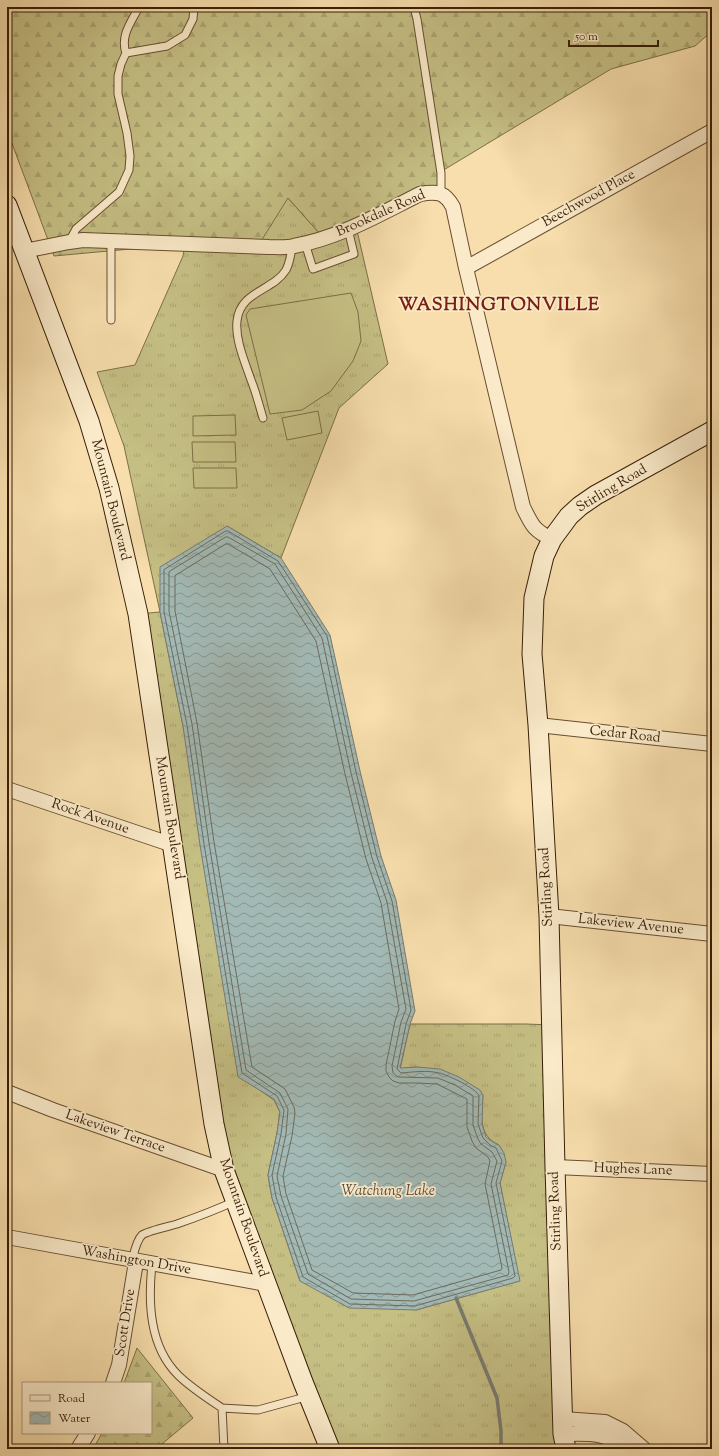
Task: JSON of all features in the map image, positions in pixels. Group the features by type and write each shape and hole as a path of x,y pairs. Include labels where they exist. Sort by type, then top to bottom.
{"street":[{"name":"Beechwood Place","path":"466,268 712,131"},
{"name":"Brookdale Road","path":"24,252 83,240 269,248 299,245 323,239 348,229 420,194 432,192 442,194 449,199 453,208 523,507 534,528 541,534 552,539"},
{"name":"Mountain Boulevard","path":"7,205 90,421 109,488 138,614 214,1124 224,1170 309,1396 325,1443"},
{"name":"Stirling Road","path":"561,1438 549,916 538,725 532,654 534,598 542,561 552,539 569,516 591,499 712,431"},
{"name":"Cedar Road","path":"538,725 712,744"},
{"name":"Rock Avenue","path":"7,789 173,845"},
{"name":"Lakeview Avenue","path":"549,916 712,934"},
{"name":"Lakeview Terrace","path":"7,1092 53,1110 224,1170"},
{"name":"Hughes Lane","path":"555,1167 712,1174"},
{"name":"Washington Drive","path":"7,1238 266,1284"},
{"name":"Scott Drive","path":"113,1382 119,1365 134,1261"},
{"path":"561,1438 605,1422 622,1431 644,1449"},
{"path":"78,1449 87,1434"},
{"path":"561,1438 594,1434 604,1436 625,1449"}],"lane":[{"path":"69,242 76,229 119,192 129,170 130,156 127,133 118,94 118,81 121,64 126,53 124,47 125,34 139,7"},
{"path":"126,53 167,46 185,35 193,19 194,7"},
{"path":"414,7 441,173 442,194"},
{"path":"263,418 238,338 238,316 245,301 250,296 278,279 285,271 291,257 299,245 313,269 354,254 348,229"},
{"path":"111,241 111,320"},
{"path":"134,1261 137,1244 140,1238 145,1234 179,1224 217,1210 235,1200"},
{"path":"152,1264 152,1318 154,1333 159,1344 178,1374 206,1398 222,1408 258,1410 309,1396"},
{"path":"222,1408 224,1449"}],"green space":[{"path":"7,7 712,7 712,31 695,46 611,69 442,171 443,190 321,235 288,198 256,249 185,244 54,256 7,130"},
{"path":"288,198 321,235 355,222 388,364 339,408 281,558 227,526 160,612 124,446 97,372 135,365 183,256 185,244"},
{"path":"351,293 358,312 361,341 353,361 331,391 302,410 270,414 246,315 250,309"},
{"path":"318,411 322,433 287,440 282,418"},
{"path":"235,415 236,435 193,436 193,416"},
{"path":"192,442 235,442 236,462 193,462"},
{"path":"193,468 236,468 237,488 194,488"},
{"path":"160,612 261,1091 274,1100 280,1112 268,1175 272,1198 300,1281 416,1310 519,1281 500,1183 506,1162 499,1145 487,1136 484,1130 482,1124 483,1095 417,1067 400,1069 410,1024 552,1025 563,1434 554,1449 330,1449 224,1170 138,614"},
{"path":"137,1348 193,1418 156,1449 93,1449 101,1434 152,1434 152,1382 124,1382"}],"water":[{"name":"Watchung Lake","path":"227,526 281,558 330,635 360,771 381,856 396,900 415,1011 410,1024 400,1068 417,1067 440,1069 459,1077 480,1090 483,1095 482,1124 486,1137 499,1145 504,1153 506,1162 500,1183 520,1281 416,1310 349,1308 300,1281 272,1198 268,1175 280,1112 274,1099 238,1077 200,845 183,726 160,612 160,567"}],"waterway":[{"path":"456,1298 497,1398 501,1431 501,1449"}],"district":[{"name":"WASHINGTONVILLE","path":"499,306"}]}
